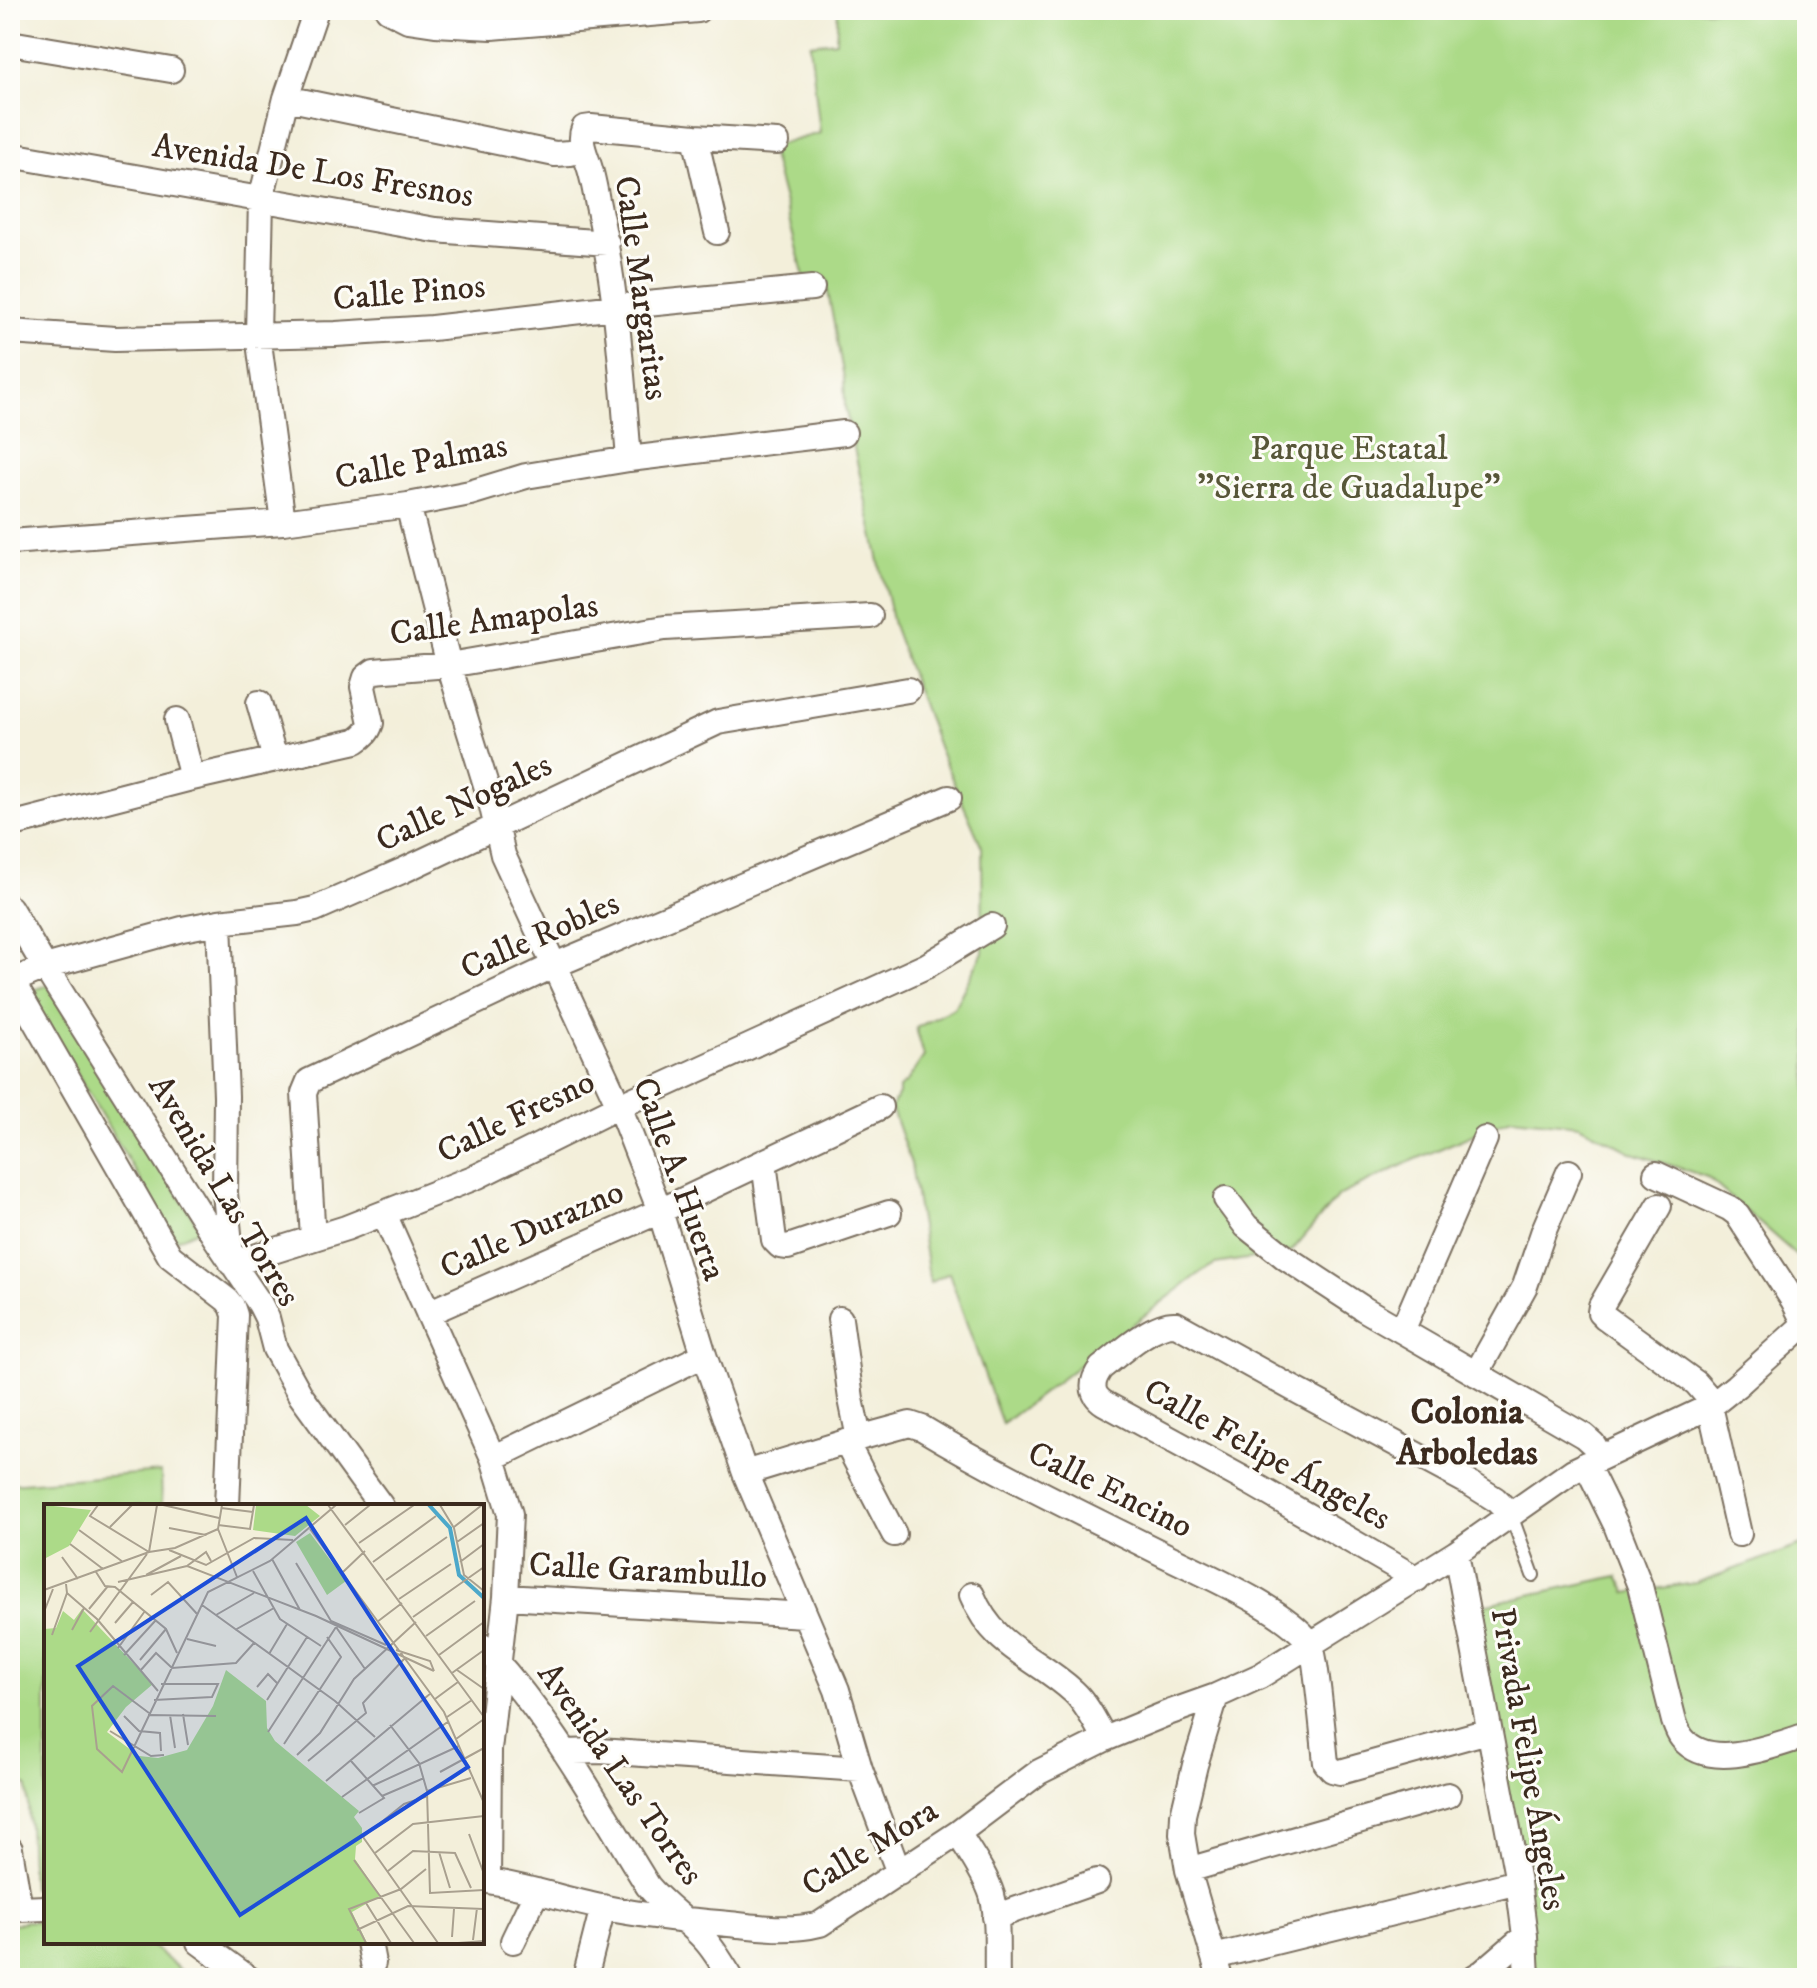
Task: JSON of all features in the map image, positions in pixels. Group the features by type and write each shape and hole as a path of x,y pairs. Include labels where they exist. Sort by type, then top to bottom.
{"street":[{"path":"388,10 408,20 492,27 698,10"},
{"path":"283,522 258,335 261,199 309,12"},
{"path":"10,43 171,70"},
{"path":"286,98 555,154 570,153 584,139 695,137 777,142"},
{"path":"695,137 717,232"},
{"name":"Calle Margaritas","path":"584,139 607,243 616,307 629,459"},
{"name":"Avenida De Los Fresnos","path":"10,155 435,230 607,243"},
{"name":"Calle Pinos","path":"10,332 115,339 336,334 432,328 812,288"},
{"name":"Calle Palmas","path":"10,542 283,522 408,505 470,493 526,476 629,459 844,433"},
{"name":"Calle A. Huerta","path":"408,505 503,855 619,1106 660,1211 704,1355 745,1473 837,1690 860,1769 899,1873"},
{"name":"Calle Amapolas","path":"10,825 192,778 356,741 367,734 371,723 363,687 364,681 374,671 449,665 665,628 870,616"},
{"name":"Calle Nogales","path":"11,982 45,967 182,929 315,909 718,722 908,690"},
{"path":"259,703 275,759"},
{"path":"177,720 192,778"},
{"name":"Calle Robles","path":"313,1238 304,1093 309,1081 555,965 949,798"},
{"name":"Avenida Las Torres","path":"10,908 247,1284 267,1318 275,1349 290,1379 373,1501"},
{"path":"219,922 226,1096 225,1193 232,1264"},
{"name":"Calle Fresno","path":"232,1264 384,1214 478,1176 619,1106 926,966 992,926"},
{"name":"Avenida Las Torres","path":"11,982 170,1256 232,1306 235,1315 227,1504"},
{"name":"Calle Durazno","path":"428,1313 660,1211 880,1107"},
{"path":"1402,1331 1485,1139"},
{"path":"764,1162 774,1240 780,1246 788,1247 889,1213"},
{"path":"1476,1374 1525,1286 1544,1230 1569,1172"},
{"path":"1656,1174 1737,1214 1806,1324"},
{"path":"1226,1199 1246,1226 1286,1258 1364,1309 1593,1444 1594,1461 1640,1586 1674,1721 1680,1736 1689,1746 1722,1756 1807,1735"},
{"path":"1659,1206 1600,1312 1696,1383 1708,1397 1739,1534"},
{"path":"384,1214 493,1458 510,1514 506,1597"},
{"path":"840,1319 852,1440 894,1534"},
{"name":"Calle Felipe Ángeles","path":"1417,1579 1104,1403 1093,1389 1096,1375 1155,1328 1168,1323 1182,1326 1471,1484 1495,1499 1511,1515"},
{"name":"Calle Mora","path":"485,1881 603,1907 685,1920 781,1930 820,1924 958,1833 1039,1772 1105,1739 1260,1676 1417,1579 1573,1471 1711,1406 1806,1324"},
{"path":"493,1458 704,1355"},
{"name":"Calle Encino","path":"745,1473 910,1424 994,1470 1234,1590 1279,1616 1312,1645"},
{"name":"Privada Felipe Ángeles","path":"1456,1553 1518,1882 1527,1978"},
{"path":"972,1595 993,1631 1078,1695 1105,1739"},
{"name":"Calle Garambullo","path":"485,1881 489,1750 506,1597 805,1615"},
{"path":"1312,1645 1326,1763 1332,1770 1340,1772 1488,1731"},
{"name":"Avenida Las Torres","path":"484,1648 530,1702 565,1752 648,1886 708,1943 731,1978"},
{"path":"1216,1696 1195,1765 1183,1815 1182,1834 1188,1870 1217,1968 1518,1882"},
{"path":"565,1752 599,1751 860,1769"},
{"path":"1188,1870 1448,1795"},
{"path":"958,1833 992,1896 997,1978"},
{"path":"10,1849 15,1910 44,1908"},
{"path":"995,1917 1097,1881"},
{"path":"513,1941 537,1891"},
{"path":"585,1978 603,1907"},
{"path":"1473,1978 1525,1936"},
{"path":"202,1944 248,1978"}],"lane":[{"path":"1511,1515 1533,1575"}],"green space":[{"name":"Parque Estatal \"Sierra de Guadalupe\"","path":"838,10 1807,10 1807,1274 1803,1261 1707,1177 1633,1153 1579,1125 1511,1118 1338,1196 1291,1252 1215,1264 1204,1270 1002,1424 949,1273 930,1283 911,1164 891,1107 899,1088 906,1083 924,1056 916,1028 954,1008 983,952 982,847 939,749 893,625 845,407 844,378 828,281 804,277 770,147 820,133 810,44 836,41"},
{"path":"48,985 200,1229 176,1240 28,992"},
{"path":"161,1472 162,1504 44,1504 44,1887 32,1888 27,1785 12,1785 10,1484"},
{"path":"1807,1543 1807,1978 1525,1978 1459,1610 1618,1576 1627,1593 1696,1583"},
{"path":"27,1921 44,1922 44,1944 149,1944 190,1978 10,1978 10,1925"}],"district":[{"name":"Colonia Arboledas","path":"1467,1432"}]}
